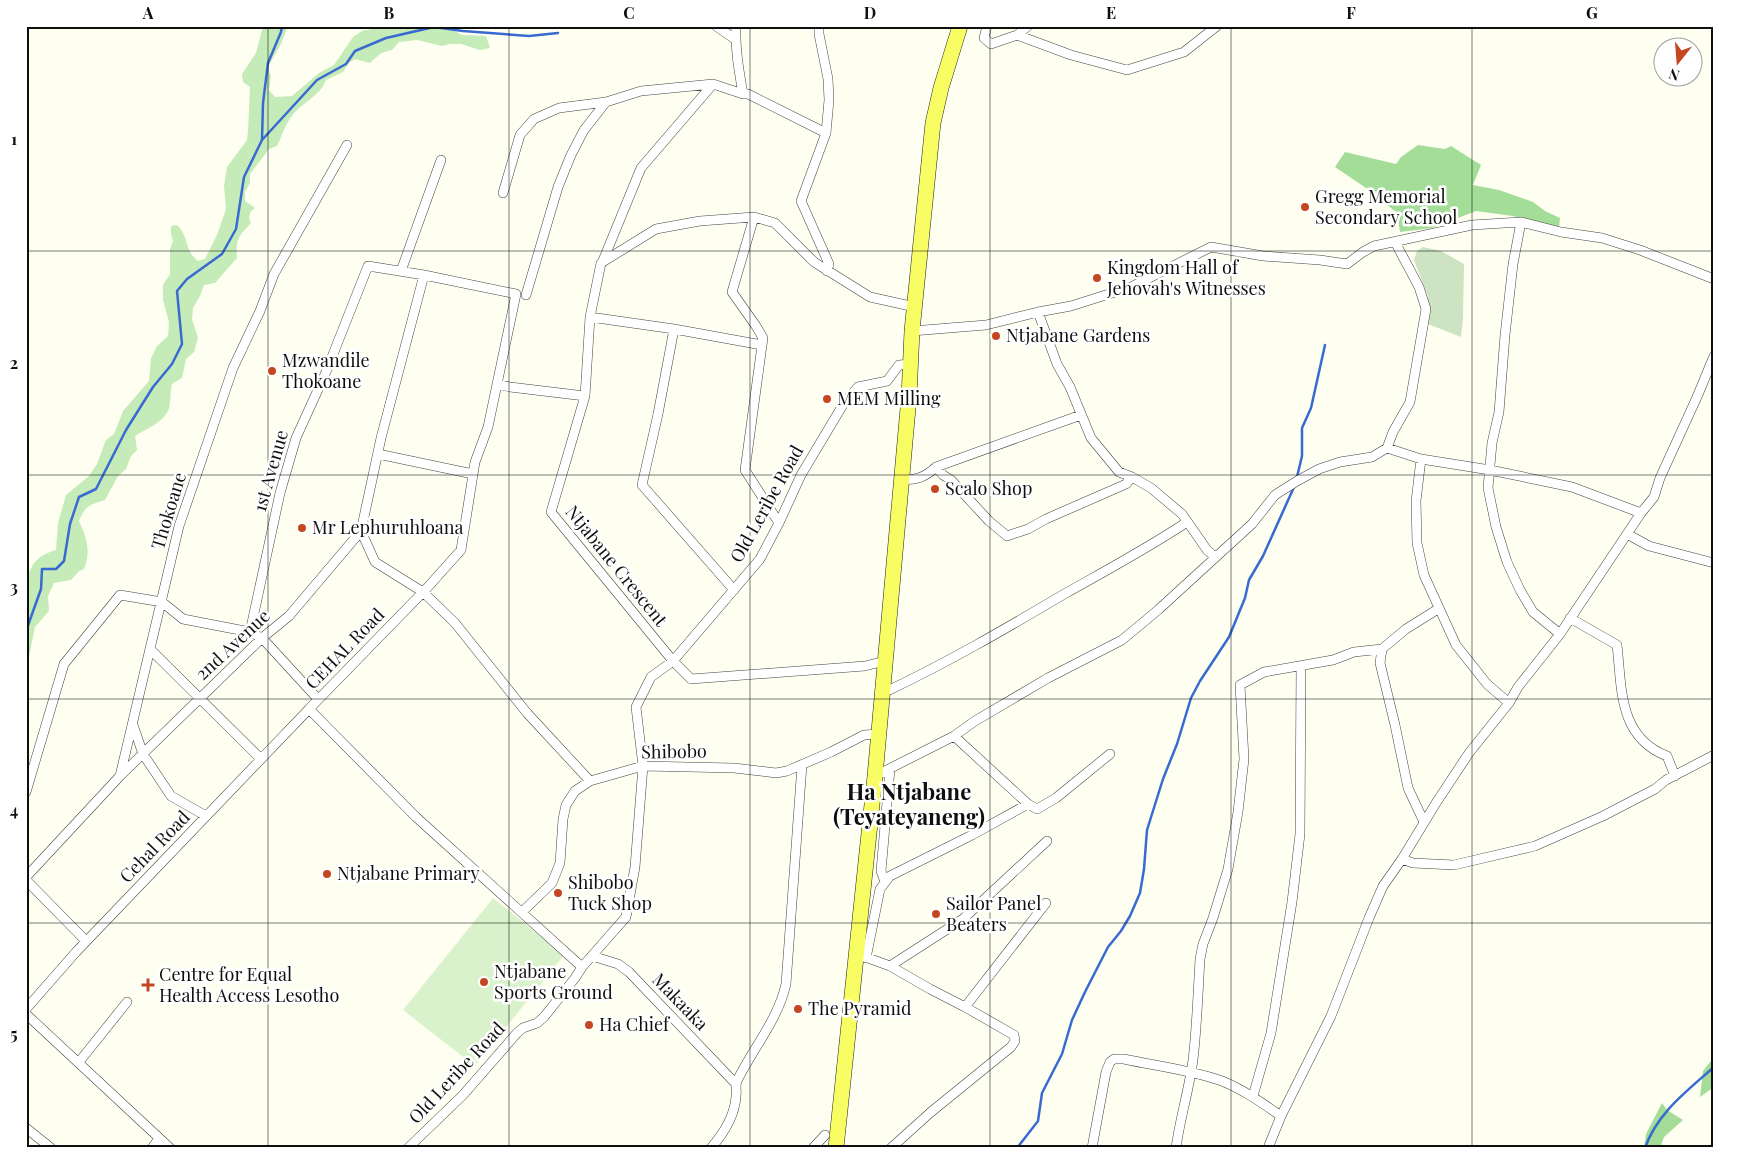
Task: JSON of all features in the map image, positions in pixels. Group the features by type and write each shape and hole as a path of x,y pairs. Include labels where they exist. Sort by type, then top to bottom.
{"main road":[{"path":"836,1148 862,956 875,776 911,364 912,331 933,123 941,88 960,26"}],"street":[{"path":"716,26 736,40"},
{"path":"736,26 738,65 743,94"},
{"path":"819,26 818,34 828,79 829,100 826,133 801,201 829,264 827,271"},
{"path":"987,26 984,38 991,44 1017,35 1028,26"},
{"path":"1017,35 1071,55 1127,70 1184,52 1217,26"},
{"path":"503,193 520,135 534,119 559,108 606,102 641,91 713,84 748,94 826,133"},
{"name":"Ntjabane Crescent","path":"713,84 641,168 602,263 590,317 585,396 551,512 673,662 691,679 865,666 885,661"},
{"path":"526,295 558,188 584,130 606,102"},
{"name":"Thokoane","path":"86,941 26,878 120,776 179,526 233,368 260,311 274,274 347,145"},
{"path":"401,271 441,160"},
{"path":"602,263 656,229 700,221 754,217 775,223 814,262 870,297 915,308"},
{"path":"754,217 732,292 763,338 745,470 779,523"},
{"path":"1521,222 1512,274 1499,412 1492,443 1488,488 1496,527 1507,562 1520,590 1533,612 1560,634"},
{"path":"912,331 986,325 1071,306 1130,287 1211,247 1263,256 1347,264 1374,246 1472,225 1521,222 1561,232 1602,238 1640,250 1714,279"},
{"path":"875,776 954,736 1048,678 1122,640 1158,610 1252,524 1275,495 1297,480 1319,469 1340,462 1372,457 1387,448 1393,432 1410,402 1426,309 1419,287 1395,242"},
{"name":"1st Avenue","path":"250,632 280,493 296,438 326,372 368,266 424,275 516,294"},
{"name":"2nd Avenue","path":"120,776 262,638 289,616 361,531 378,454 424,275"},
{"name":"CEHAL Road","path":"516,294 488,427 475,462 461,550 423,592 308,709 416,818 582,967"},
{"path":"1038,312 1057,364 1070,387 1091,438 1119,472 1132,477 1150,488 1182,514 1207,550 1215,557"},
{"path":"590,317 674,329 762,345"},
{"path":"674,329 642,485 734,590"},
{"path":"1268,1148 1281,1116 1331,1016 1383,886 1469,753 1560,634 1641,513 1654,497 1660,478 1714,356"},
{"name":"Old Leribe Road","path":"408,1148 463,1095 517,1032 537,1023 544,1017 582,967 626,917 635,867 643,766 636,707 651,677 673,662 760,559 801,475 844,402 858,387 887,381 899,365 911,364"},
{"path":"498,384 585,396"},
{"path":"901,479 907,480 926,476 936,467 1081,415"},
{"path":"1387,448 1421,458 1572,487 1641,513"},
{"path":"378,454 473,474"},
{"path":"1421,458 1416,502 1417,543 1424,575 1456,645 1487,684 1509,703"},
{"path":"936,467 951,480 989,521 1007,536 1028,529 1046,519 1126,484 1132,477"},
{"path":"883,693 930,671 980,644 1138,553 1187,522"},
{"path":"361,531 376,562 423,592 455,623 527,713 590,781"},
{"path":"1627,534 1649,546 1714,563"},
{"path":"26,792 64,664 120,595 162,602 183,619 250,632 262,638 318,699"},
{"path":"1176,1148 1178,1127 1191,1073 1200,958 1233,848 1242,781 1244,738 1240,685 1264,672 1333,660 1354,652 1382,649 1406,629 1438,609"},
{"path":"1570,618 1617,645 1620,687 1627,717 1636,734 1657,752 1667,756 1674,776"},
{"path":"1382,649 1380,663 1408,788 1424,822"},
{"path":"151,650 261,759"},
{"path":"1253,1096 1272,1023 1292,902 1300,834 1300,666"},
{"name":"Cehal Road","path":"26,1009 86,941 308,709"},
{"path":"133,725 143,754 171,796 206,816"},
{"name":"Shibobo","path":"522,912 552,883 560,863 563,819 566,805 575,791 590,781 643,766 734,768 776,773 787,772 864,735 879,734"},
{"path":"954,736 1028,804 1037,809 1056,798 1110,754"},
{"path":"1402,859 1413,863 1454,865 1535,846 1603,816 1714,755"},
{"path":"711,1148 728,1125 736,1096 736,1084 783,1001 786,984 802,765"},
{"path":"885,882 881,871 890,769"},
{"path":"891,1148 938,1106 1013,1045 1015,1040 1014,1035 965,1007 890,966 862,956 880,889 898,871 972,835 1028,804"},
{"path":"890,966 963,919 1047,841"},
{"path":"965,1007 1046,903"},
{"name":"Makaaka","path":"592,956 618,964 629,972 736,1084"},
{"path":"79,1062 127,1002"},
{"path":"26,1014 170,1148"},
{"path":"1092,1148 1106,1072 1110,1062 1114,1059 1124,1059 1191,1073 1223,1082 1253,1096 1281,1116"},
{"path":"26,1128 50,1148"},
{"path":"813,1148 824,1135"},
{"path":"152,1148 160,1138"}],"green space":[{"path":"263,26 288,26 281,44 268,67 271,76 269,90 275,97 292,96 319,73 334,65 353,37 362,31 387,26 416,28 422,26 446,26 462,35 486,36 490,48 480,50 461,44 442,46 417,40 399,42 392,50 381,53 370,63 355,59 349,63 343,72 326,80 317,94 300,107 287,123 277,146 269,149 250,174 250,183 245,192 245,201 255,208 251,211 249,217 251,223 239,238 237,258 215,283 204,285 193,308 192,319 198,338 194,352 186,359 182,378 172,384 170,405 167,413 155,425 135,436 137,450 131,456 126,469 118,476 105,500 88,507 81,516 79,521 86,539 88,551 84,569 79,571 71,580 54,583 48,596 49,611 35,627 26,672 28,575 40,557 56,550 58,523 66,495 89,476 97,464 106,440 114,434 123,411 149,381 151,358 157,346 168,336 169,322 163,300 163,285 170,274 170,249 173,241 171,226 177,225 181,229 190,252 198,261 205,259 217,235 226,209 224,186 227,167 247,140 250,87 243,82 242,74 256,53"},
{"path":"1418,145 1445,149 1451,146 1481,165 1473,185 1499,190 1533,202 1545,211 1560,218 1559,228 1513,216 1476,211 1432,228 1400,232 1397,213 1369,190 1335,167 1345,152 1396,164 1401,157"},
{"path":"1423,247 1441,251 1464,264 1461,337 1428,324 1428,296 1414,260 1417,251"},
{"name":"Ntjabane Sports Ground","path":"493,898 564,955 475,1066 403,1010"},
{"path":"1714,1057 1714,1087 1700,1097 1703,1071"},
{"path":"1662,1103 1667,1110 1683,1120 1664,1137 1660,1148 1644,1148 1646,1134"}],"waterway":[{"path":"26,631 41,589 42,569 56,569 64,561 70,524 79,497 96,489 126,430 153,387 172,364 182,344 177,291 187,279 222,254 236,229 244,177 262,140 263,103 268,63 282,26"},
{"path":"262,140 317,80 346,64 355,51 386,38 434,27 529,36 558,33"},
{"path":"1297,477 1302,456 1302,428 1311,408 1325,345"},
{"path":"1017,1148 1038,1121 1042,1093 1062,1054 1072,1020 1108,947 1130,916 1140,893 1147,830 1191,698 1229,637 1245,598 1249,580 1263,556 1294,487"},
{"path":"1645,1148 1650,1135 1665,1113 1683,1094 1714,1067"}],"place":[{"name":"Gregg Memorial Secondary School","path":"1305,207"},
{"name":"Kingdom Hall of Jehovah's Witnesses","path":"1097,278"},
{"name":"Ntjabane Gardens","path":"996,336"},
{"name":"Mzwandile Thokoane","path":"272,371"},
{"name":"MEM Milling","path":"827,399"},
{"name":"Scalo Shop","path":"935,489"},
{"name":"Mr Lephuruhloana","path":"302,528"},
{"name":"Ntjabane Primary","path":"327,874"},
{"name":"Shibobo Tuck Shop","path":"558,893"},
{"name":"Sailor Panel Beaters","path":"936,914"},
{"name":"Ntjabane Sports Ground","path":"484,982"},
{"name":"Centre for Equal Health Access Lesotho","path":"148,985"},
{"name":"The Pyramid","path":"798,1009"},
{"name":"Ha Chief","path":"589,1025"}],"district":[{"name":"Ha Ntjabane (Teyateyaneng)","path":"909,804"}]}
